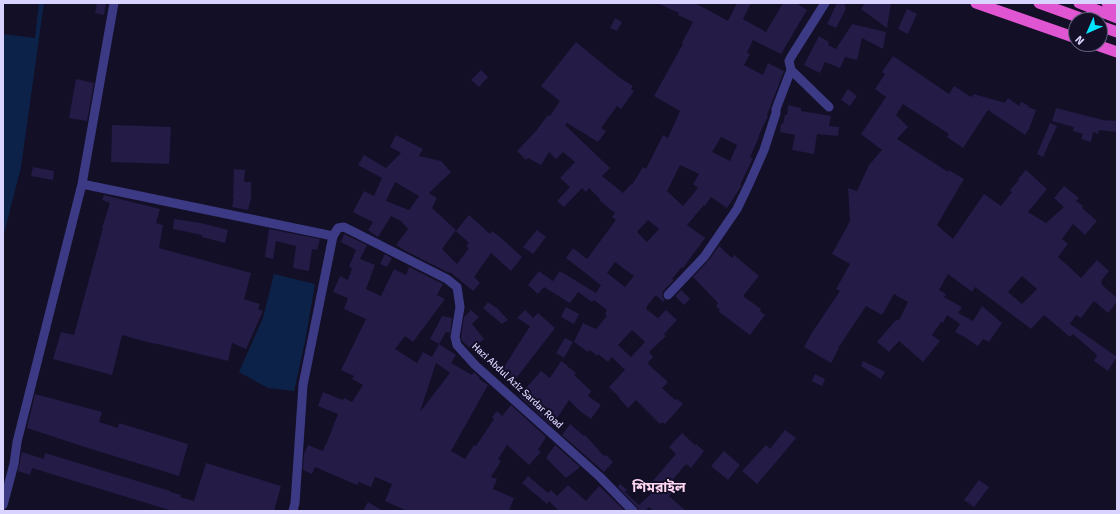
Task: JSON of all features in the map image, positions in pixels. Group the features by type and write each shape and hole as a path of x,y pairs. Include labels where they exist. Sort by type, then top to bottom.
{"highway":[{"path":"976,3 1068,35"},
{"path":"1039,3 1068,13"},
{"path":"1079,3 1117,18"},
{"path":"1107,3 1117,7"}],"street":[{"path":"3,505 14,464 17,442 82,184 114,3"},
{"path":"825,3 789,61 791,70 829,107"},
{"path":"668,295 704,257 737,209 764,150 776,109 791,70"},
{"path":"82,184 336,232 303,385 296,495 293,511"},
{"name":"Hazi Abdul Aziz Sardar Road","path":"336,232 344,227 448,279 458,287 460,306 455,337 457,345 475,365 600,478 633,511"}],"water":[{"path":"3,3 44,3 21,167 3,238"},
{"path":"274,274 315,284 305,342 294,391 268,388 239,372 263,318"}],"pier":[{"path":"3,3 39,3 35,38 3,34"}],"building":[{"path":"97,3 106,3 104,15 95,13"},
{"path":"657,3 695,3 728,21 737,3 751,3 743,19 766,32 783,3 796,3 807,10 781,54 753,40 747,53 750,54 744,65 763,75 768,63 784,71 767,115 768,116 750,157 753,158 740,185 742,185 727,208 711,197 705,206 704,205 687,225 705,238 683,268 682,267 672,279 674,280 663,291 662,296 665,300 663,302 656,295 646,307 646,309 658,318 666,310 677,320 664,334 666,336 649,352 653,357 648,364 668,382 662,388 675,400 677,399 683,404 665,424 662,422 660,424 636,400 628,408 609,387 625,370 612,357 608,362 598,354 597,356 590,350 588,352 574,342 583,323 596,329 607,316 605,314 607,310 594,300 592,302 578,292 570,303 544,287 538,294 528,285 539,271 553,281 560,271 596,293 601,285 566,258 573,248 587,259 616,220 612,217 615,213 599,200 600,199 589,188 586,192 582,188 564,207 557,201 570,187 560,178 575,162 563,152 556,159 549,152 541,165 528,158 526,160 517,151 536,131 548,115 550,116 560,101 541,86 576,42 620,78 633,86 631,89 634,91 621,109 617,106 601,128 606,131 598,142 567,123 565,125 610,168 602,176 623,193 631,184 632,185 643,167 646,169 663,135 668,138 680,111 654,96 683,44 682,43 693,22 678,15 679,13","holes":["721,137 737,145 730,161 712,152","680,165 699,174 693,184 698,188 683,206 667,191","648,220 659,229 647,242 637,232","615,262 634,276 625,287 607,273","632,330 645,342 631,357 618,345"]},
{"path":"837,3 844,3 846,9 836,28 827,24"},
{"path":"865,3 891,3 887,28 861,9"},
{"path":"907,9 917,14 908,34 898,29"},
{"path":"615,18 622,22 617,31 610,28"},
{"path":"852,24 886,32 883,49 862,38 857,60 845,57 840,68 825,62 820,73 804,65 819,36 829,42 828,45 836,49"},
{"path":"893,56 949,94 954,86 971,97 974,94 1005,103 1008,98 1019,106 1021,102 1036,110 1029,129 1025,135 988,110 963,148 947,137 949,134 903,104 896,115 908,127 897,139 948,172 949,170 964,179 937,225 953,239 984,194 1001,206 1012,192 1010,190 1026,170 1047,189 1028,212 1046,223 1064,207 1054,198 1064,186 1079,198 1076,201 1083,206 1082,208 1097,221 1085,235 1073,224 1062,239 1068,244 1058,257 1081,278 1097,260 1109,271 1101,281 1101,284 1117,298 1117,302 1108,313 1094,301 1081,318 1076,315 1070,324 1117,357 1108,371 1094,361 1097,355 1073,334 1070,337 1044,315 1031,329 975,287 972,292 948,274 939,290 946,294 944,297 962,307 958,313 973,321 982,306 1002,323 989,342 983,339 978,346 955,332 960,324 947,315 943,323 941,322 932,335 940,341 923,362 899,341 889,352 877,342 896,320 899,320 908,302 894,294 882,315 866,306 838,348 831,363 804,347 840,291 836,289 850,264 832,254 850,221 848,188 857,191 869,165 882,150 861,134 886,97 875,89 885,74 882,72","holes":["1022,276 1037,289 1022,304 1008,292"]},
{"path":"481,70 488,77 479,87 471,80"},
{"path":"76,79 94,83 87,121 69,118"},
{"path":"848,89 857,96 850,106 841,100"},
{"path":"788,105 801,108 801,111 831,116 829,126 839,127 838,136 817,134 814,154 792,150 795,135 780,132 781,124 783,124 785,115 787,115"},
{"path":"1056,108 1107,121 1117,121 1117,132 1099,130 1098,134 1093,132 1091,142 1081,139 1083,134 1073,131 1074,127 1052,121"},
{"path":"1050,123 1057,126 1043,157 1037,154"},
{"path":"112,125 171,127 169,164 111,162"},
{"path":"396,135 423,149 419,156 441,161 451,172 429,193 437,198 432,208 456,230 442,249 457,264 469,248 466,246 469,243 456,231 469,215 490,234 492,231 500,237 522,257 511,271 491,253 474,277 480,283 473,291 450,272 449,273 396,245 408,229 401,221 391,216 378,237 368,230 373,222 353,212 364,191 374,196 382,178 358,165 364,155 386,168 401,153 390,147","holes":["395,182 419,196 409,210 386,201"]},
{"path":"33,167 54,171 53,180 31,176"},
{"path":"234,169 245,170 244,182 251,182 251,198 248,210 232,207 234,198"},
{"path":"104,195 160,209 156,223 163,225 159,248 251,273 244,299 260,304 258,309 263,311 246,349 232,343 228,361 122,335 112,375 53,359 61,332 74,335 110,203 102,200"},
{"path":"174,219 201,223 228,230 225,243 202,237 202,235 173,229"},
{"path":"269,229 320,239 317,250 312,249 309,271 293,268 296,246 276,241 273,259 265,257"},
{"path":"537,230 546,237 533,254 523,247"},
{"path":"344,234 367,245 360,259 375,265 366,289 381,296 394,269 406,275 409,267 443,284 437,295 445,299 413,342 405,336 395,349 417,363 423,352 432,357 439,344 456,355 451,363 472,375 474,372 480,378 479,379 488,385 451,451 465,459 474,445 476,446 494,419 492,417 497,411 502,416 511,405 546,437 538,450 541,452 529,465 507,445 498,459 501,461 491,477 497,479 493,489 514,498 509,511 407,511 385,501 392,484 375,477 371,487 359,482 357,485 315,467 312,474 303,470 304,454 308,445 323,451 338,414 318,406 323,392 352,402 363,385 352,379 354,376 341,370 366,319 344,309 348,298 333,292 340,276 348,280 352,268 349,267 356,250 341,242","holes":["436,363 450,373 420,412"]},
{"path":"719,246 732,258 734,255 759,276 743,296 761,309 760,311 765,315 750,335 718,311 720,310 716,306 718,303 693,277 708,261"},
{"path":"385,254 392,258 387,267 380,264"},
{"path":"681,290 690,299 684,305 675,296"},
{"path":"488,302 498,309 508,320 502,324 483,308"},
{"path":"566,307 579,314 574,324 561,317"},
{"path":"471,310 479,317 472,324 484,339 478,344 486,351 480,357 462,341 461,337 464,317"},
{"path":"525,310 533,318 538,313 555,328 514,381 499,375 530,326 517,318"},
{"path":"442,316 452,318 450,333 446,332 439,344 430,339"},
{"path":"565,338 573,342 564,358 556,353"},
{"path":"561,361 576,373 574,375 591,391 588,396 601,405 591,419 569,400 552,426 519,396 541,371 550,378"},
{"path":"863,361 885,372 881,379 861,366"},
{"path":"815,374 825,379 822,386 812,381"},
{"path":"35,394 102,412 99,422 118,428 119,423 188,444 179,476 27,428"},
{"path":"570,424 584,436 585,435 604,456 606,455 613,462 604,472 562,435"},
{"path":"785,430 796,438 757,484 742,471 766,445 770,449"},
{"path":"682,433 704,451 691,468 686,464 669,484 675,489 669,496 686,511 654,511 649,507 645,511 639,511 618,487 620,484 627,490 625,492 639,505 651,494 642,486 648,480 651,483 676,454 669,447"},
{"path":"555,445 580,467 566,478 546,458"},
{"path":"724,451 740,465 728,480 711,466"},
{"path":"22,452 44,459 45,453 170,491 181,495 180,497 194,501 206,463 281,486 274,511 169,511 32,468 30,475 18,471"},
{"path":"528,476 548,493 551,490 557,496 568,485 586,501 599,486 625,511 559,511 549,501 547,504 522,483"},
{"path":"979,480 989,487 974,507 964,500"},
{"path":"368,502 383,511 363,511"}],"district":[{"name":"শিমরাইল","path":"659,488"}]}
